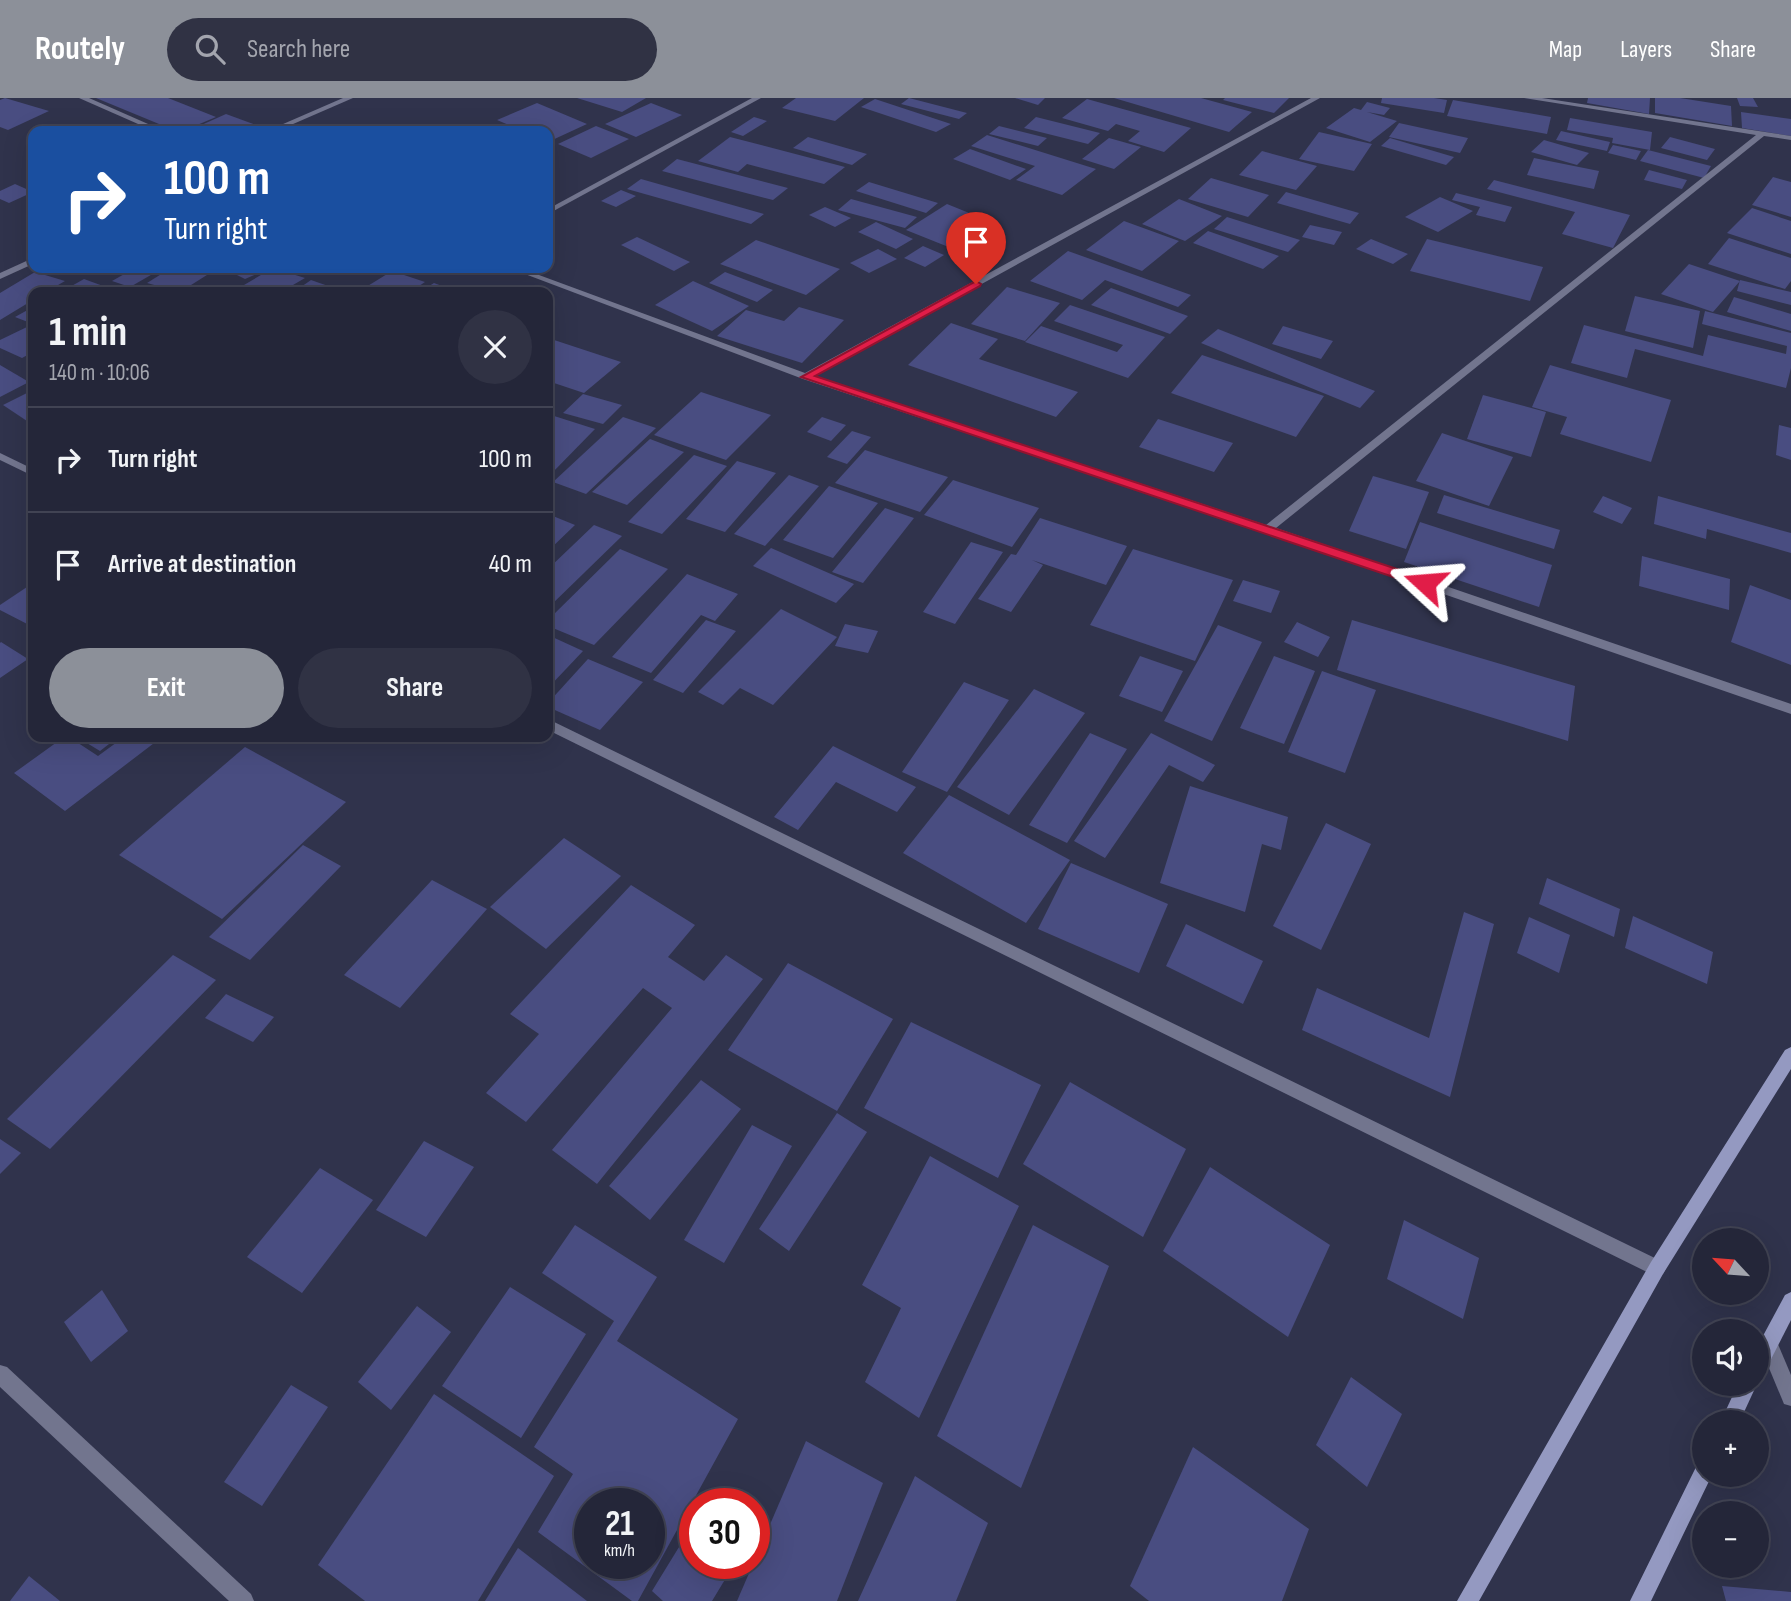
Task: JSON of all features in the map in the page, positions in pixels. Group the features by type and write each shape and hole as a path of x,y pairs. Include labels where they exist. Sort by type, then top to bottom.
{"main road":[{"path":"1467,1601 1657,1268 1791,1055"},
{"path":"1769,1342 1791,1301"},
{"path":"1640,1601 1697,1487"}],"street":[{"path":"83,98 147,126"},
{"path":"283,126 349,98"},
{"path":"553,209 757,98"},
{"path":"806,377 1316,98"},
{"path":"1528,98 1791,138"},
{"path":"1268,529 1762,134"},
{"path":"0,276 28,263"},
{"path":"526,273 806,377 1268,529 1791,709"},
{"path":"0,456 28,470"},
{"path":"553,726 1657,1268"},
{"path":"1769,1346 1791,1397"},
{"path":"0,1374 244,1601"}],"building":[{"path":"5,98 49,111 8,130 0,127 0,100"},
{"path":"96,98 168,98 216,117 195,126 164,126"},
{"path":"577,98 646,98 622,112"},
{"path":"796,98 864,98 835,121 782,108"},
{"path":"909,98 967,113 959,119 901,104"},
{"path":"1015,98 1045,98 1038,105"},
{"path":"1114,98 1201,98 1252,112 1229,132"},
{"path":"1289,98 1274,113 1223,100"},
{"path":"1382,98 1447,100 1444,113 1381,103"},
{"path":"1588,98 1650,98 1649,114 1587,103"},
{"path":"1655,98 1680,98 1731,106 1732,126 1655,113"},
{"path":"1737,98 1753,98 1758,107 1740,106"},
{"path":"875,99 951,124 936,132 861,107"},
{"path":"1087,99 1191,128 1164,152 1128,141 1140,131 1116,124 1108,131 1062,118"},
{"path":"1453,100 1551,117 1547,134 1447,116"},
{"path":"1367,102 1390,108 1384,115 1367,112 1397,121 1370,142 1326,128 1354,108 1361,110"},
{"path":"537,103 587,124 553,140 553,126 511,126 497,120"},
{"path":"651,103 682,115 636,137 605,124"},
{"path":"1741,112 1791,119 1791,136 1742,128"},
{"path":"226,114 256,125 254,126 199,126"},
{"path":"754,117 767,121 743,136 731,132"},
{"path":"1036,117 1100,133 1088,144 1024,128"},
{"path":"1570,118 1652,132 1650,150 1612,143 1613,138 1567,130"},
{"path":"1399,123 1468,138 1460,153 1389,137"},
{"path":"596,126 629,139 591,158 558,144"},
{"path":"999,126 1047,138 1038,146 989,134"},
{"path":"1561,131 1610,142 1607,151 1556,140"},
{"path":"1319,132 1372,144 1354,171 1299,159"},
{"path":"987,135 1096,169 1062,195 1016,180 1035,166 971,146"},
{"path":"730,137 845,167 824,184 747,164 738,172 698,161"},
{"path":"808,137 867,154 852,165 793,148"},
{"path":"1670,137 1715,149 1707,160 1661,148"},
{"path":"1109,138 1141,147 1114,169 1082,159"},
{"path":"1390,138 1454,157 1446,165 1381,146"},
{"path":"1544,140 1589,153 1577,165 1531,152"},
{"path":"1613,145 1641,151 1636,160 1608,153"},
{"path":"970,149 1026,169 1010,180 953,159"},
{"path":"1648,150 1711,166 1704,178 1640,161"},
{"path":"1262,151 1317,166 1296,190 1239,175"},
{"path":"1534,158 1599,171 1594,189 1527,175"},
{"path":"677,159 788,188 773,200 662,171"},
{"path":"1649,170 1687,180 1682,189 1644,180"},
{"path":"1773,177 1791,182 1791,217 1752,205"},
{"path":"1211,178 1269,195 1248,217 1188,199"},
{"path":"641,179 764,214 751,224 627,189"},
{"path":"1494,180 1630,215 1613,248 1562,234 1575,212 1487,189"},
{"path":"869,182 938,203 926,213 856,191"},
{"path":"15,184 28,190 28,194 9,203 0,199 0,191"},
{"path":"621,190 636,196 616,207 601,201"},
{"path":"1286,192 1359,213 1350,224 1277,203"},
{"path":"1456,193 1512,207 1505,222 1476,215 1480,207 1452,200"},
{"path":"1440,197 1473,211 1438,232 1405,217"},
{"path":"851,199 917,217 905,228 838,210"},
{"path":"1179,199 1222,216 1185,241 1142,224"},
{"path":"947,204 994,223 951,248 906,230"},
{"path":"825,207 851,218 835,227 809,215"},
{"path":"1752,208 1791,221 1791,254 1727,233"},
{"path":"1227,217 1300,240 1288,252 1214,229"},
{"path":"1124,221 1179,241 1142,271 1086,250"},
{"path":"876,222 913,239 896,249 858,232"},
{"path":"1310,225 1342,232 1334,245 1302,237"},
{"path":"1208,231 1279,256 1263,269 1193,243"},
{"path":"637,237 690,262 674,271 621,245"},
{"path":"1729,238 1791,258 1791,281 1785,289 1708,264"},
{"path":"1371,239 1408,254 1393,264 1356,249"},
{"path":"1427,239 1543,267 1530,301 1410,271"},
{"path":"756,240 840,269 806,295 720,264"},
{"path":"923,246 944,255 925,267 904,258"},
{"path":"878,249 897,259 869,273 850,263"},
{"path":"1068,251 1191,295 1178,307 1105,280 1082,300 1030,281"},
{"path":"1689,264 1740,281 1713,312 1661,294"},
{"path":"725,272 773,290 757,302 709,283"},
{"path":"33,273 65,281 55,287 28,287 28,303 0,320 0,293"},
{"path":"126,273 154,273 130,287 112,281"},
{"path":"163,273 210,273 188,287 162,287 147,283"},
{"path":"233,273 259,273 245,279"},
{"path":"264,273 289,273 305,278 290,287 241,287"},
{"path":"389,273 398,273 425,282 418,287 366,287"},
{"path":"84,279 106,287 70,287"},
{"path":"311,280 331,287 301,287"},
{"path":"1740,280 1791,292 1791,305 1737,291"},
{"path":"693,281 749,306 712,331 655,305"},
{"path":"434,283 445,287 428,287"},
{"path":"1007,287 1060,303 1025,341 971,324"},
{"path":"1111,288 1188,316 1170,334 1091,305"},
{"path":"1635,296 1700,311 1693,348 1625,331"},
{"path":"1734,297 1791,314 1791,331 1727,312"},
{"path":"1070,305 1165,337 1128,378 1025,342 1041,326 1117,352 1123,345 1054,321"},
{"path":"799,307 844,320 802,363 717,336 746,310 784,321"},
{"path":"28,310 28,322 15,317"},
{"path":"1705,311 1791,333 1791,368 1786,388 1635,349 1627,378 1571,363 1584,325 1703,356 1708,335 1786,354 1787,346 1702,324"},
{"path":"951,323 998,339 979,359 1078,392 1056,417 908,365"},
{"path":"28,326 28,355 22,358 0,348 0,340"},
{"path":"1283,326 1333,341 1321,359 1272,344"},
{"path":"1218,329 1375,391 1360,408 1201,343"},
{"path":"553,340 621,362 584,393 553,383"},
{"path":"1202,355 1324,396 1296,437 1171,393"},
{"path":"0,365 28,381 28,383 0,397"},
{"path":"1550,365 1671,400 1651,462 1560,434 1567,417 1532,407"},
{"path":"28,392 28,422 3,405"},
{"path":"701,392 771,415 726,460 654,435"},
{"path":"583,394 622,405 603,424 563,413"},
{"path":"1483,395 1546,412 1531,457 1467,439"},
{"path":"553,416 595,429 553,472"},
{"path":"623,417 656,428 586,494 553,482"},
{"path":"822,417 846,425 831,441 807,432"},
{"path":"1158,419 1233,443 1214,472 1139,447"},
{"path":"1779,425 1791,428 1791,460 1776,455"},
{"path":"852,431 871,437 847,464 827,457"},
{"path":"1442,433 1513,457 1489,506 1416,481"},
{"path":"650,439 684,452 627,505 592,492"},
{"path":"865,450 948,477 920,512 835,483"},
{"path":"694,455 727,466 662,534 628,522"},
{"path":"737,461 776,473 725,532 686,519"},
{"path":"789,475 819,486 765,546 734,534"},
{"path":"1373,476 1429,492 1406,549 1349,531"},
{"path":"953,480 1039,508 1012,547 924,515"},
{"path":"829,486 878,503 833,558 783,540"},
{"path":"1444,495 1560,530 1554,549 1437,513"},
{"path":"1603,496 1632,508 1622,524 1593,512"},
{"path":"1658,496 1791,533 1791,553 1707,529 1706,539 1654,524"},
{"path":"885,508 914,518 863,583 832,572"},
{"path":"553,516 575,525 553,546"},
{"path":"1040,518 1127,546 1106,585 1032,560 1043,565 1011,612 978,599 1011,554 1016,555"},
{"path":"1420,522 1552,565 1539,607 1404,562"},
{"path":"594,525 622,536 553,603 553,564"},
{"path":"971,542 1003,552 955,624 923,612"},
{"path":"771,548 854,584 836,603 753,566"},
{"path":"620,549 668,569 594,645 553,628 553,615"},
{"path":"1133,549 1233,580 1195,661 1090,625"},
{"path":"1642,556 1730,579 1729,610 1639,586"},
{"path":"687,574 738,594 715,621 701,615 651,673 612,657"},
{"path":"1243,580 1280,591 1271,613 1233,601"},
{"path":"1750,585 1791,600 1791,665 1731,642"},
{"path":"28,586 28,624 0,610 0,605"},
{"path":"781,609 837,637 773,705 740,688 723,705 698,692"},
{"path":"706,620 736,631 683,693 653,680"},
{"path":"1352,620 1575,686 1568,741 1337,670"},
{"path":"1297,622 1330,637 1318,657 1284,642"},
{"path":"845,624 878,631 868,653 835,646"},
{"path":"1218,625 1262,642 1212,741 1164,721"},
{"path":"553,637 583,651 553,683"},
{"path":"0,643 28,659 0,678"},
{"path":"1140,656 1183,671 1162,712 1119,696"},
{"path":"1274,656 1315,671 1284,744 1240,728"},
{"path":"588,659 643,682 600,730 553,709 553,698"},
{"path":"1322,671 1376,690 1345,773 1288,752"},
{"path":"964,682 1009,700 947,792 902,772"},
{"path":"1034,689 1085,713 1009,815 957,787"},
{"path":"1090,733 1127,749 1067,843 1029,825"},
{"path":"1151,733 1215,765 1203,782 1169,765 1105,858 1074,841"},
{"path":"57,742 77,742 98,756 117,742 155,742 65,811 14,773"},
{"path":"85,742 112,742 100,751"},
{"path":"833,746 916,787 897,812 836,782 798,830 774,817"},
{"path":"245,747 346,802 222,919 119,855"},
{"path":"1190,786 1288,817 1281,850 1262,844 1245,912 1160,883"},
{"path":"949,795 1070,860 1026,923 903,853"},
{"path":"1326,823 1371,844 1321,950 1273,926"},
{"path":"564,838 621,876 546,949 490,907"},
{"path":"303,845 341,866 250,960 209,937"},
{"path":"1071,863 1168,904 1139,973 1038,929"},
{"path":"1547,878 1620,909 1614,937 1539,904"},
{"path":"432,880 487,909 400,1008 344,975"},
{"path":"631,885 695,925 668,957 704,981 726,955 763,979 597,1184 552,1150 672,1008 643,988 526,1122 486,1093 539,1034 510,1014"},
{"path":"1464,912 1494,924 1450,1097 1302,1030 1317,988 1429,1038"},
{"path":"1633,916 1713,952 1707,984 1625,948"},
{"path":"1529,917 1570,935 1559,973 1517,953"},
{"path":"1186,924 1263,961 1243,1004 1166,966"},
{"path":"173,955 216,980 50,1149 7,1119"},
{"path":"788,963 893,1019 837,1111 728,1050"},
{"path":"226,994 274,1017 253,1042 205,1018"},
{"path":"911,1022 1041,1085 998,1178 864,1108"},
{"path":"701,1080 741,1109 650,1220 609,1186"},
{"path":"1070,1082 1186,1149 1143,1237 1023,1164"},
{"path":"837,1113 867,1132 789,1251 759,1229"},
{"path":"752,1125 792,1146 724,1263 684,1240"},
{"path":"0,1139 21,1153 0,1174"},
{"path":"424,1141 474,1167 426,1237 376,1210"},
{"path":"930,1156 1019,1206 919,1418 865,1382 901,1308 862,1285"},
{"path":"1210,1167 1330,1245 1288,1337 1163,1251"},
{"path":"320,1168 373,1200 302,1293 247,1257"},
{"path":"1404,1220 1479,1258 1463,1319 1387,1279"},
{"path":"575,1225 657,1277 617,1341 738,1419 700,1488 679,1488 679,1526 665,1552 665,1488 574,1488 574,1558 538,1532 573,1474 534,1447 614,1321 542,1273"},
{"path":"1033,1225 1109,1266 1021,1488 937,1436"},
{"path":"510,1287 586,1334 521,1438 442,1386"},
{"path":"102,1290 128,1331 91,1362 64,1322"},
{"path":"417,1306 451,1332 391,1410 358,1382"},
{"path":"1351,1377 1402,1414 1367,1487 1316,1445"},
{"path":"291,1385 328,1407 262,1506 224,1482"},
{"path":"434,1394 554,1476 478,1601 365,1601 318,1565"},
{"path":"806,1441 883,1483 837,1601 737,1601 746,1579 770,1579 770,1524"},
{"path":"1193,1447 1309,1529 1282,1601 1149,1601 1130,1586"},
{"path":"915,1476 988,1523 956,1601 858,1601"},
{"path":"679,1547 679,1579 725,1579 712,1601 663,1601 652,1591 659,1579 665,1579 665,1570"},
{"path":"518,1548 587,1601 485,1601"},
{"path":"29,1576 60,1601 10,1601"},
{"path":"602,1579 650,1579 638,1601 632,1601"},
{"path":"1722,1586 1791,1592 1791,1601 1726,1601"}],"route":[{"path":"976,284 806,377 1425,583"}]}
